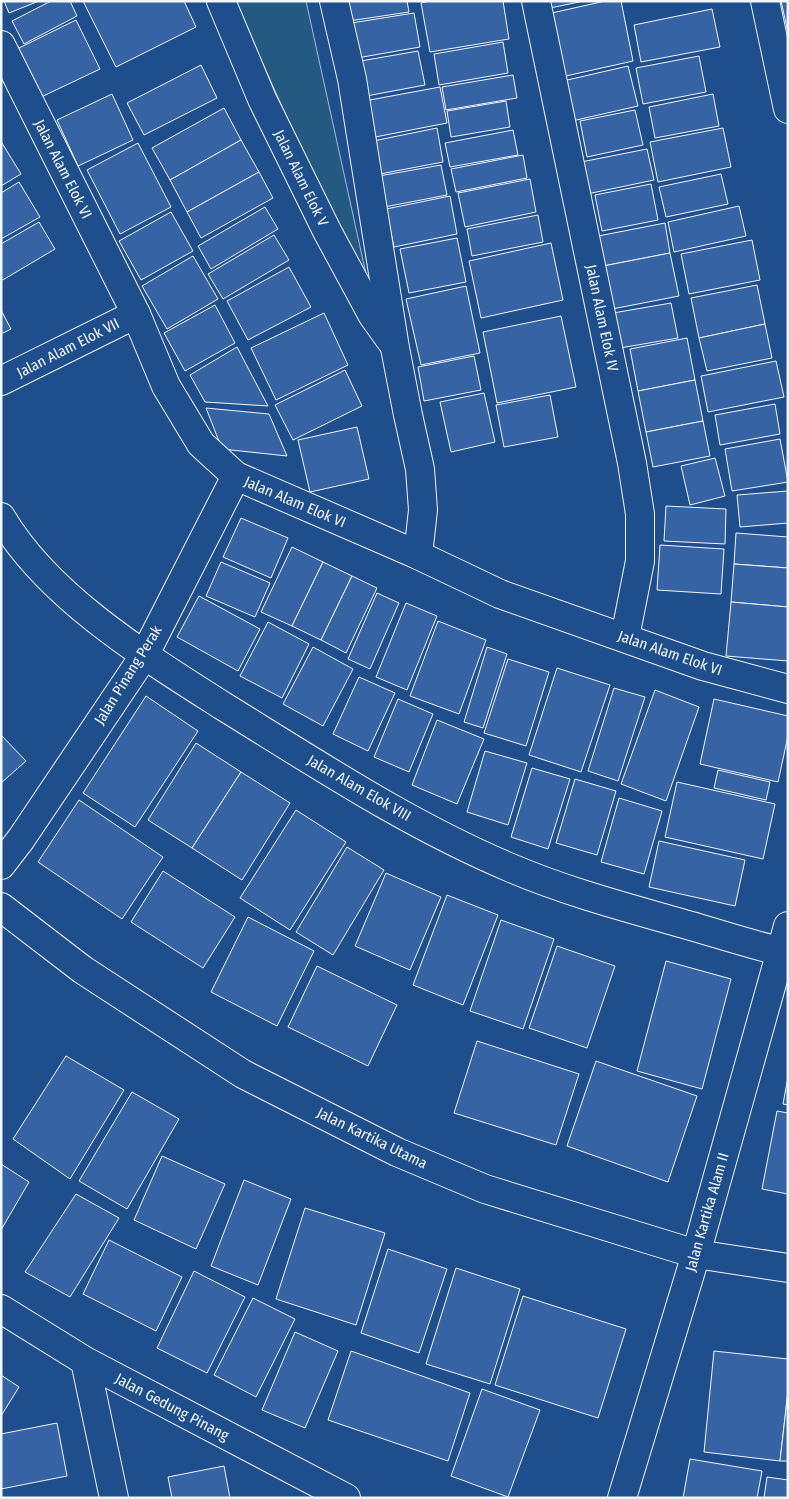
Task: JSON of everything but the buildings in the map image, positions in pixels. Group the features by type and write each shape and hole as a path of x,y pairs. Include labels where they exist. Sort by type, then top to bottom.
{"street":[{"name":"Jalan Alam Elok V","path":"221,1 262,100 327,231 373,316 396,348"},
{"name":"Jalan Alam Elok V","path":"334,1 352,79 396,348 420,469 423,510 418,555"},
{"name":"Jalan Alam Elok IV","path":"536,1 632,463 640,514 640,562 624,637"},
{"path":"765,1 788,109"},
{"name":"Jalan Alam Elok VI","path":"1,45 136,314 166,386 201,444 236,476 418,555 500,594 703,666 788,689"},
{"name":"Jalan Alam Elok VII","path":"1,381 136,314"},
{"name":"Jalan Pinang Perak","path":"2,866 144,656 236,476"},
{"name":"Jalan Alam Elok VIII","path":"1,517 36,566 80,605 144,656 372,799 459,845 512,869 567,890 785,943"},
{"name":"Jalan Kartika Utama","path":"1,908 83,970 243,1074 397,1152 485,1189 696,1254 788,1268"},
{"name":"Jalan Kartika Alam II","path":"622,1498 696,1254 785,943"},
{"name":"Jalan Gedung Pinang","path":"1,1309 86,1361 346,1498"},
{"path":"86,1361 114,1498"}],"shaded area":[{"path":"235,1 306,1 375,315"}]}
